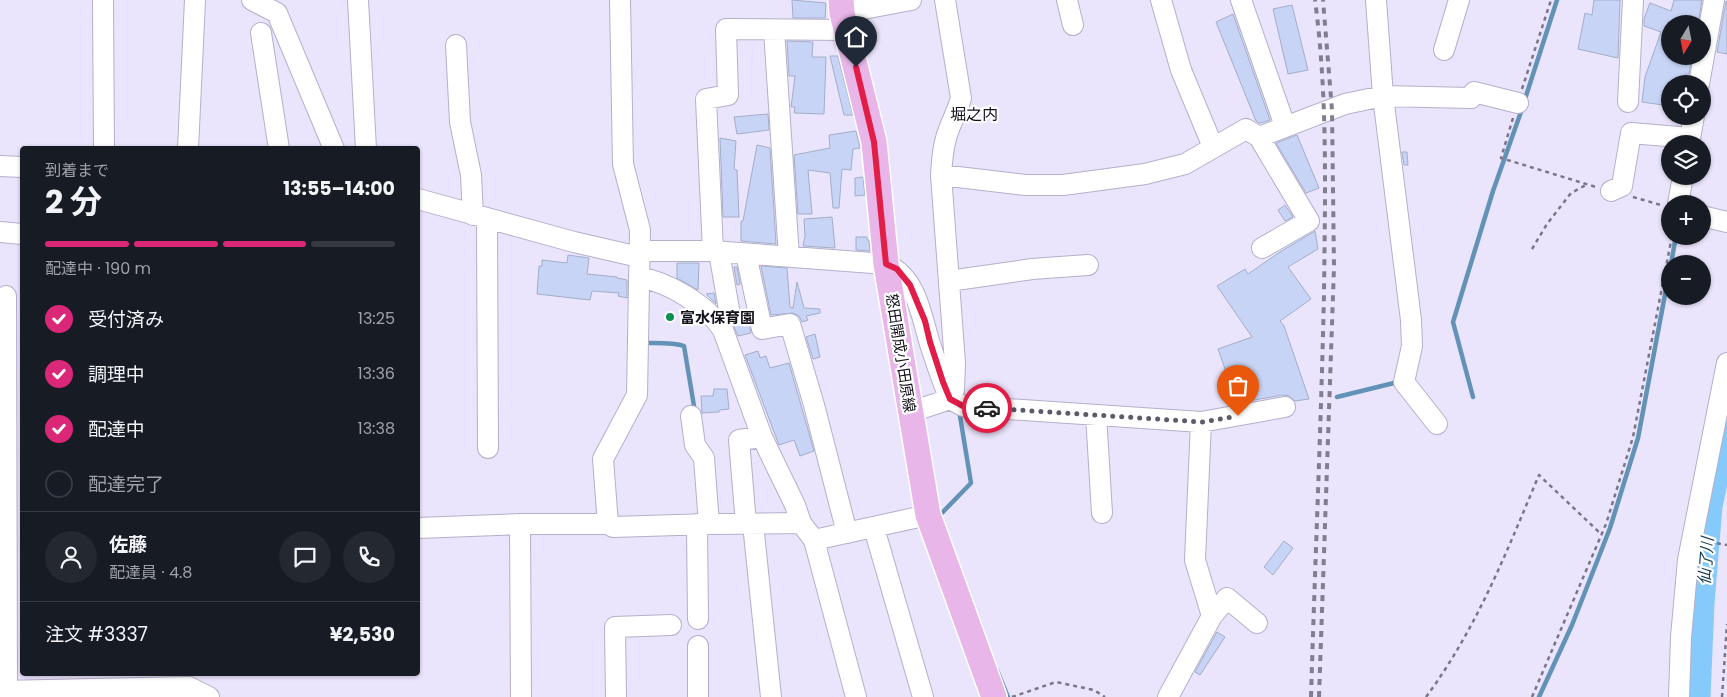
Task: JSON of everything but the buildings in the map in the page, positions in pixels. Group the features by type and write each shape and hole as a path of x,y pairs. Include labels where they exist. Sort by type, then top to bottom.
{"main road":[{"name":"怒田開成小田原線","path":"847,13 874,142 886,264 928,515 994,697"}],"street":[{"path":"103,0 104,146"},
{"path":"188,146 195,0"},
{"path":"252,0 277,13 333,146"},
{"path":"358,0 366,146"},
{"path":"608,524 603,459 637,395 640,230 623,164 620,0"},
{"path":"719,322 730,315 716,252 706,99 728,95 726,29 774,30 911,0"},
{"path":"911,412 950,399 954,390 955,364 941,174 943,152 948,132 961,98 945,0"},
{"path":"1067,0 1073,24"},
{"path":"1161,0 1181,70 1213,147"},
{"path":"1241,0 1285,126"},
{"path":"1376,0 1383,96 1411,320 1412,346 1404,382 1437,424"},
{"path":"1444,50 1459,0"},
{"path":"1628,102 1633,0"},
{"path":"1701,75 1714,0"},
{"path":"774,30 789,257"},
{"path":"261,33 279,146"},
{"path":"456,45 460,122 480,217 488,448"},
{"path":"1259,137 1345,104 1383,96 1470,98 1474,92 1518,103"},
{"path":"941,174 1025,185 1063,185 1153,172 1185,164 1246,129 1259,137 1310,221 1262,248"},
{"path":"1611,191 1622,186 1631,133 1661,137"},
{"path":"0,166 20,167"},
{"path":"420,200 574,242 639,254 716,252 886,264 897,269 910,285 925,321 930,342 950,399 963,406 1202,422 1284,407"},
{"path":"1711,218 1727,222"},
{"path":"0,232 20,234"},
{"path":"746,254 762,329 790,324 814,405 847,533"},
{"path":"949,281 1032,269 1088,265"},
{"path":"639,277 651,279 695,300 719,322 762,436 795,505 801,523 814,540 856,697"},
{"path":"9,296 10,527 4,691 181,680 189,687 209,697"},
{"path":"1679,697 1681,637 1688,560 1727,362"},
{"path":"1096,415 1102,513"},
{"path":"691,416 695,444 704,458 698,619"},
{"path":"1202,422 1195,560 1212,616"},
{"path":"762,436 739,440 771,697"},
{"path":"814,540 928,515"},
{"path":"420,528 520,524 608,524 614,527 801,523"},
{"path":"520,524 521,697"},
{"path":"874,528 923,697"},
{"path":"1168,697 1212,616 1227,598 1257,623"},
{"path":"616,697 615,627 671,625"},
{"path":"698,646 698,697"}],"path":[{"path":"1551,0 1501,158 1586,185 1661,202"},
{"path":"1532,248 1547,224 1571,194 1586,185"},
{"path":"1532,697 1602,535 1633,437 1670,245"},
{"path":"1426,697 1446,671 1486,599 1539,475 1602,535"},
{"path":"1722,697 1727,624"},
{"path":"1012,697 1056,682 1094,690 1105,697"}],"waterway":[{"path":"1524,102 1557,0"},
{"path":"1473,397 1453,322 1493,191 1522,109"},
{"path":"1673,255 1674,245"},
{"path":"1539,697 1572,625 1610,528 1638,438 1663,305"},
{"path":"642,343 669,343 684,346 695,412"},
{"path":"1337,397 1398,382"},
{"path":"940,518 939,516 971,483 959,410"},
{"name":"仙了川","path":"1698,697 1702,603 1710,506 1727,427"},
{"path":"997,670 1008,697"}],"railway":[{"path":"1311,697 1323,344 1325,220 1324,110 1315,0"},
{"path":"1319,697 1334,267 1332,110 1323,0"}],"way so far":[{"path":"987,408 1202,422 1238,416"}],"place":[{"name":"富水保育園","path":"670,317"}],"district":[{"name":"堀之内","path":"974,114"}],"route":[{"path":"856,67 874,142 886,264 897,269 910,285 925,321 930,342 950,399 963,406 987,408"}]}
